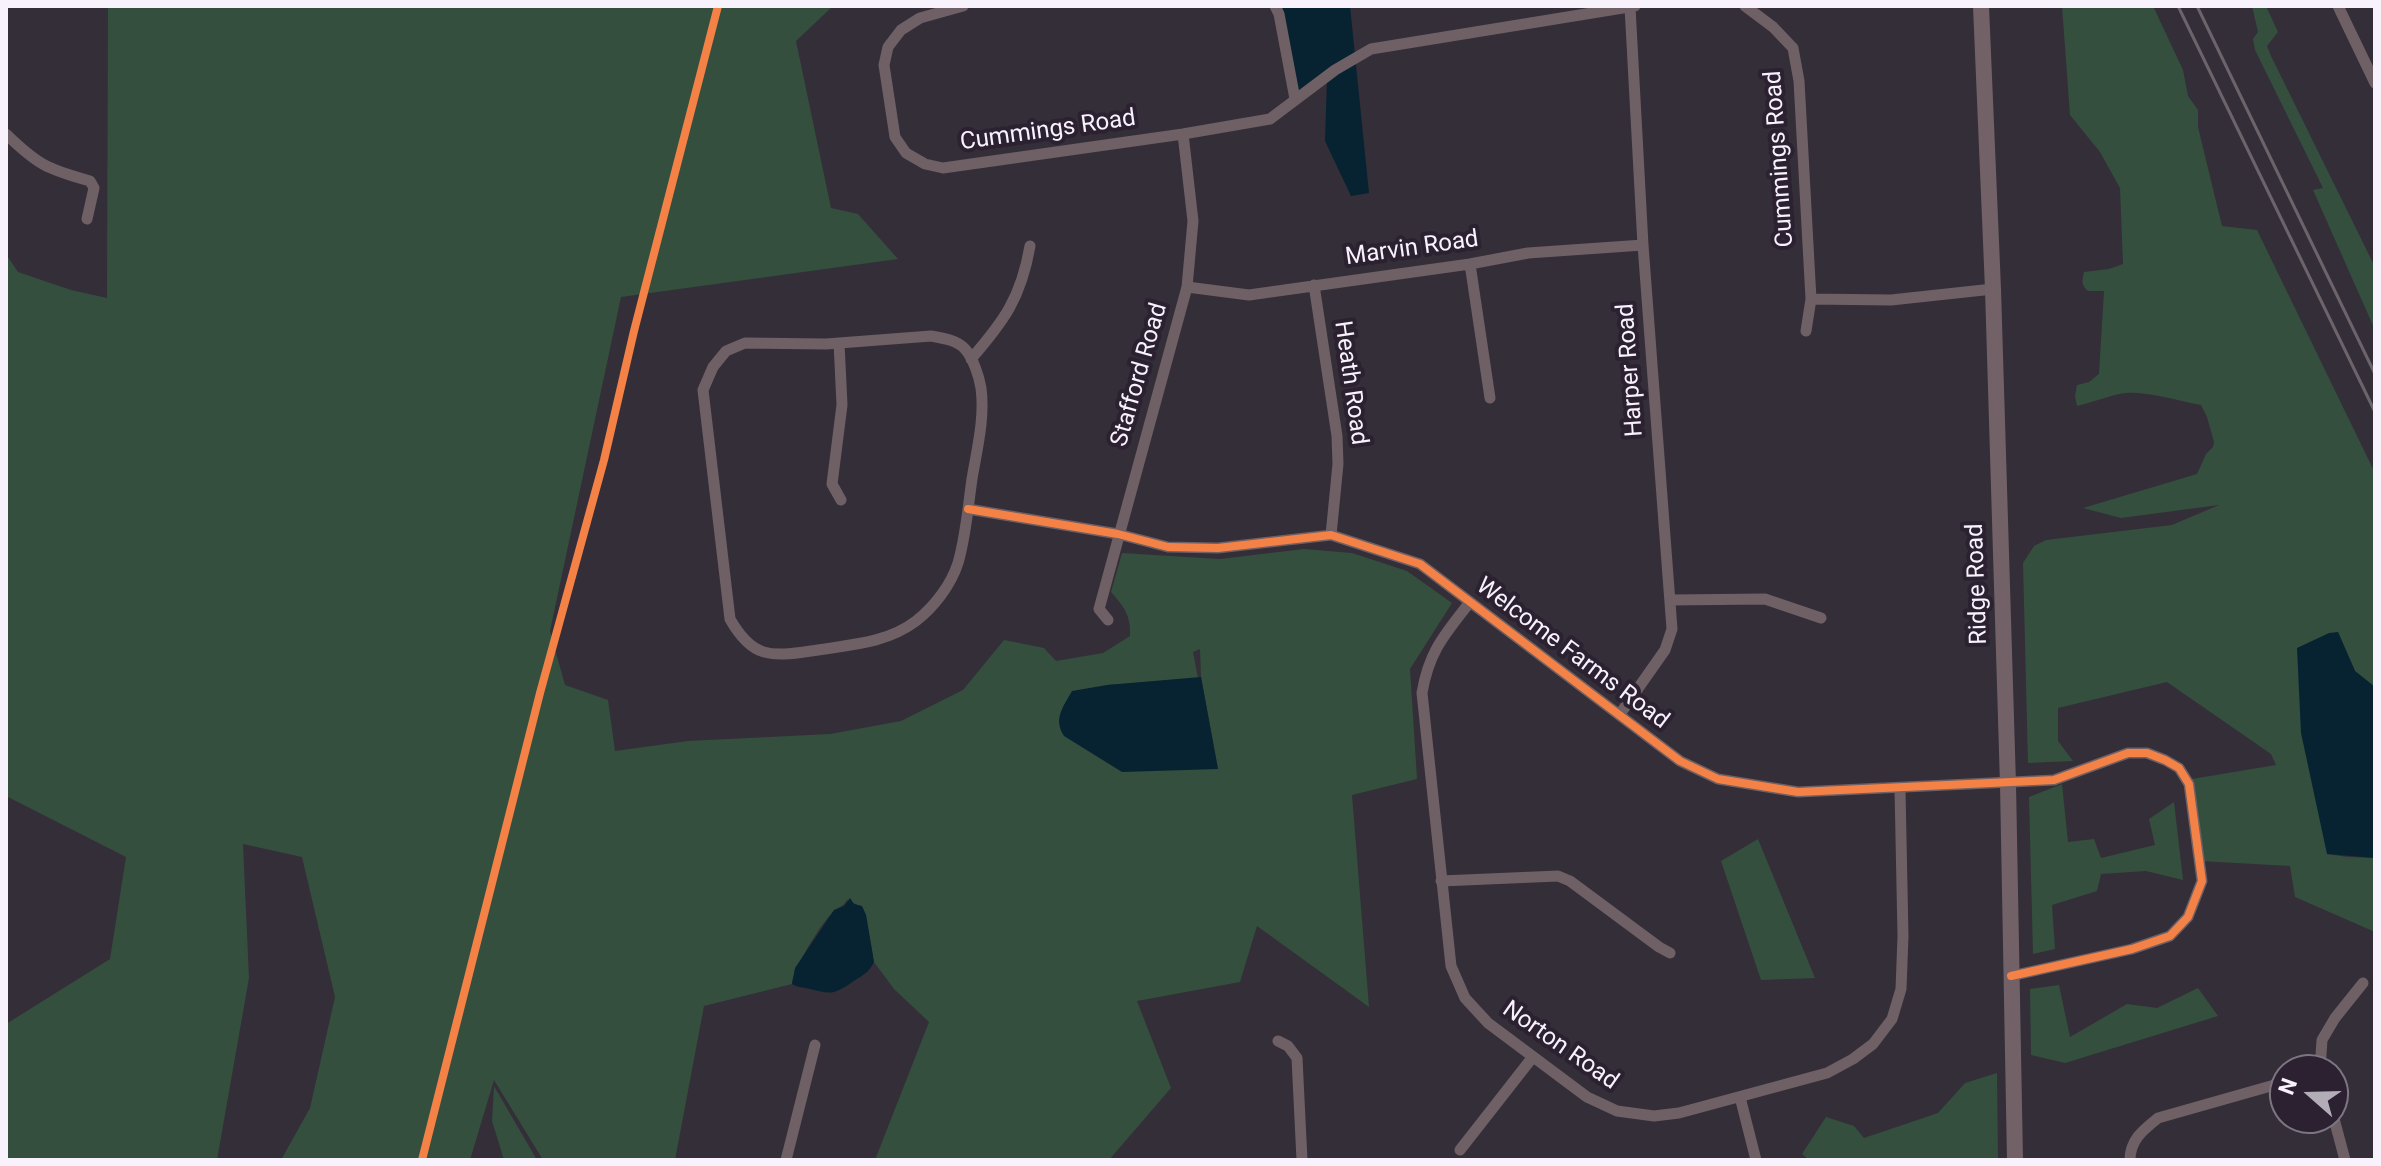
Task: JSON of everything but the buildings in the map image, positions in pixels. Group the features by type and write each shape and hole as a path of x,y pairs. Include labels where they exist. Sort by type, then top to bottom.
{"street":[{"name":"Cummings Road","path":"963,6 920,18 901,30 888,47 884,65 895,137 906,153 925,164 943,168 1270,119 1354,57 1371,49 1632,6"},
{"path":"1275,6 1295,99"},
{"name":"Harper Road","path":"1620,714 1665,650 1672,629 1643,245 1632,6"},
{"name":"Cummings Road","path":"1745,6 1773,27 1793,48 1799,81 1811,299 1806,331"},
{"name":"Ridge Road","path":"1981,6 2008,784 2015,1160"},
{"path":"2338,6 2375,83"},
{"path":"6,134 31,159 52,170 90,181 94,188 87,219"},
{"name":"Stafford Road","path":"1108,620 1099,609 1187,287 1193,221 1183,134"},
{"name":"Marvin Road","path":"1187,287 1249,295 1528,253 1643,245"},
{"path":"971,359 1001,324 1018,293 1030,246"},
{"path":"1470,264 1490,398"},
{"name":"Heath Road","path":"1314,285 1337,436 1338,464 1331,535"},
{"path":"1811,299 1891,300 1993,289"},
{"path":"931,336 964,347 971,359 981,387 982,420 958,564 935,603 915,622 894,634 873,641 777,656 754,648 739,635 730,619 703,390 713,367 726,351 745,343 839,343 931,336"},
{"path":"839,343 842,405 832,484 841,500"},
{"name":"Welcome Farms Road","path":"968,509 1118,534 1168,547 1206,548 1331,535 1420,564 1680,761 1718,779 1798,792 2008,784 2054,780 2128,753 2147,753 2179,768 2189,784 2202,881 2188,917 2170,936 2132,949 2011,976"},
{"path":"1670,600 1765,599 1821,618"},
{"name":"Norton Road","path":"1470,602 1436,646 1427,667 1422,693 1448,955 1459,988 1479,1016 1594,1101 1629,1114 1667,1115 1827,1073 1873,1044 1892,1019 1901,989 1900,789"},
{"path":"1441,881 1558,876 1570,881 1670,953"},
{"path":"2321,1054 2322,1040 2363,983"},
{"path":"1278,1041 1288,1046 1297,1058 1302,1160"},
{"path":"786,1160 815,1045"},
{"path":"1460,1150 1532,1058"},
{"path":"2130,1160 2130,1148 2142,1130 2158,1118 2269,1087"},
{"path":"1740,1097 1756,1160"},
{"path":"2338,1134 2345,1160"}],"green space":[{"path":"108,6 833,6 796,41 831,208 858,214 898,259 621,297 550,631 565,685 608,700 615,751 688,741 830,734 901,721 963,690 1004,640 1044,648 1056,661 1103,653 1130,636 1126,612 1111,592 1122,553 1220,559 1304,549 1352,553 1407,571 1452,603 1410,669 1417,779 1352,795 1369,1007 1257,926 1240,982 1137,1001 1171,1088 1109,1160 875,1160 929,1022 894,989 874,962 866,915 862,907 847,900 828,917 815,935 792,984 704,1006 675,1160 543,1160 494,1080 470,1160 281,1160 310,1108 335,997 302,857 243,844 249,978 217,1160 6,1160 6,1024 110,959 126,857 6,796 6,254 18,272 71,290 107,298","holes":["1200,649 1201,677 1218,769 1107,685 1198,678 1193,652"]},
{"path":"2062,6 2153,6 2183,70 2188,96 2198,110 2198,127 2222,226 2257,230 2375,473 2375,687 2355,671 2338,632 2327,854 2375,858 2375,932 2295,897 2290,866 2200,861 2192,779 2276,765 2271,754 2167,682 2058,708 2058,741 2073,761 2028,763 2023,563 2034,546 2046,540 2172,525 2219,505 2121,518 2083,508 2197,474 2214,442 2201,405 2126,393 2077,406 2077,385 2089,382 2099,374 2104,291 2088,291 2083,283 2084,272 2123,264 2120,188 2100,152 2070,115"},
{"path":"2252,6 2266,6 2278,32 2267,46 2271,56 2375,267 2375,330 2313,190 2323,188 2255,50 2253,39 2258,32"},
{"path":"2062,784 2068,842 2094,839 2101,858 2155,845 2149,819 2174,802 2183,880 2146,871 2101,874 2097,891 2052,905 2055,949 2033,954 2029,797"},
{"path":"1758,839 1815,978 1761,980 1721,861"},
{"path":"2059,985 2070,1037 2127,1004 2157,1008 2198,988 2218,1016 2065,1063 2031,1055 2030,989"},
{"path":"1997,1073 1998,1160 1809,1160 1802,1154 1826,1117 1854,1126 1864,1138 1938,1113 1965,1083"},
{"path":"494,1086 537,1160 504,1160 492,1121"}],"water":[{"path":"1275,6 1350,6 1369,193 1351,196 1325,141 1327,79 1295,102"},
{"path":"2338,632 2355,671 2375,687 2375,858 2327,854 2301,733 2297,648"},
{"path":"1201,677 1218,769 1122,772 1064,736 1061,730 1060,713 1072,691"},
{"path":"850,898 854,904 862,906 866,915 874,962 872,966 845,987 832,992 792,984 795,968 834,910 844,906"}],"railway":[{"path":"2178,6 2375,412"},
{"path":"2197,6 2375,374"}],"cycle path":[{"path":"422,1160 718,6"},
{"path":"968,509 1118,534 1168,547 1218,548 1331,535 1420,564 1680,761 1718,779 1798,792 2054,780 2128,753 2147,753 2179,768 2189,784 2202,881 2188,917 2170,936 2132,949 2011,976"}]}
